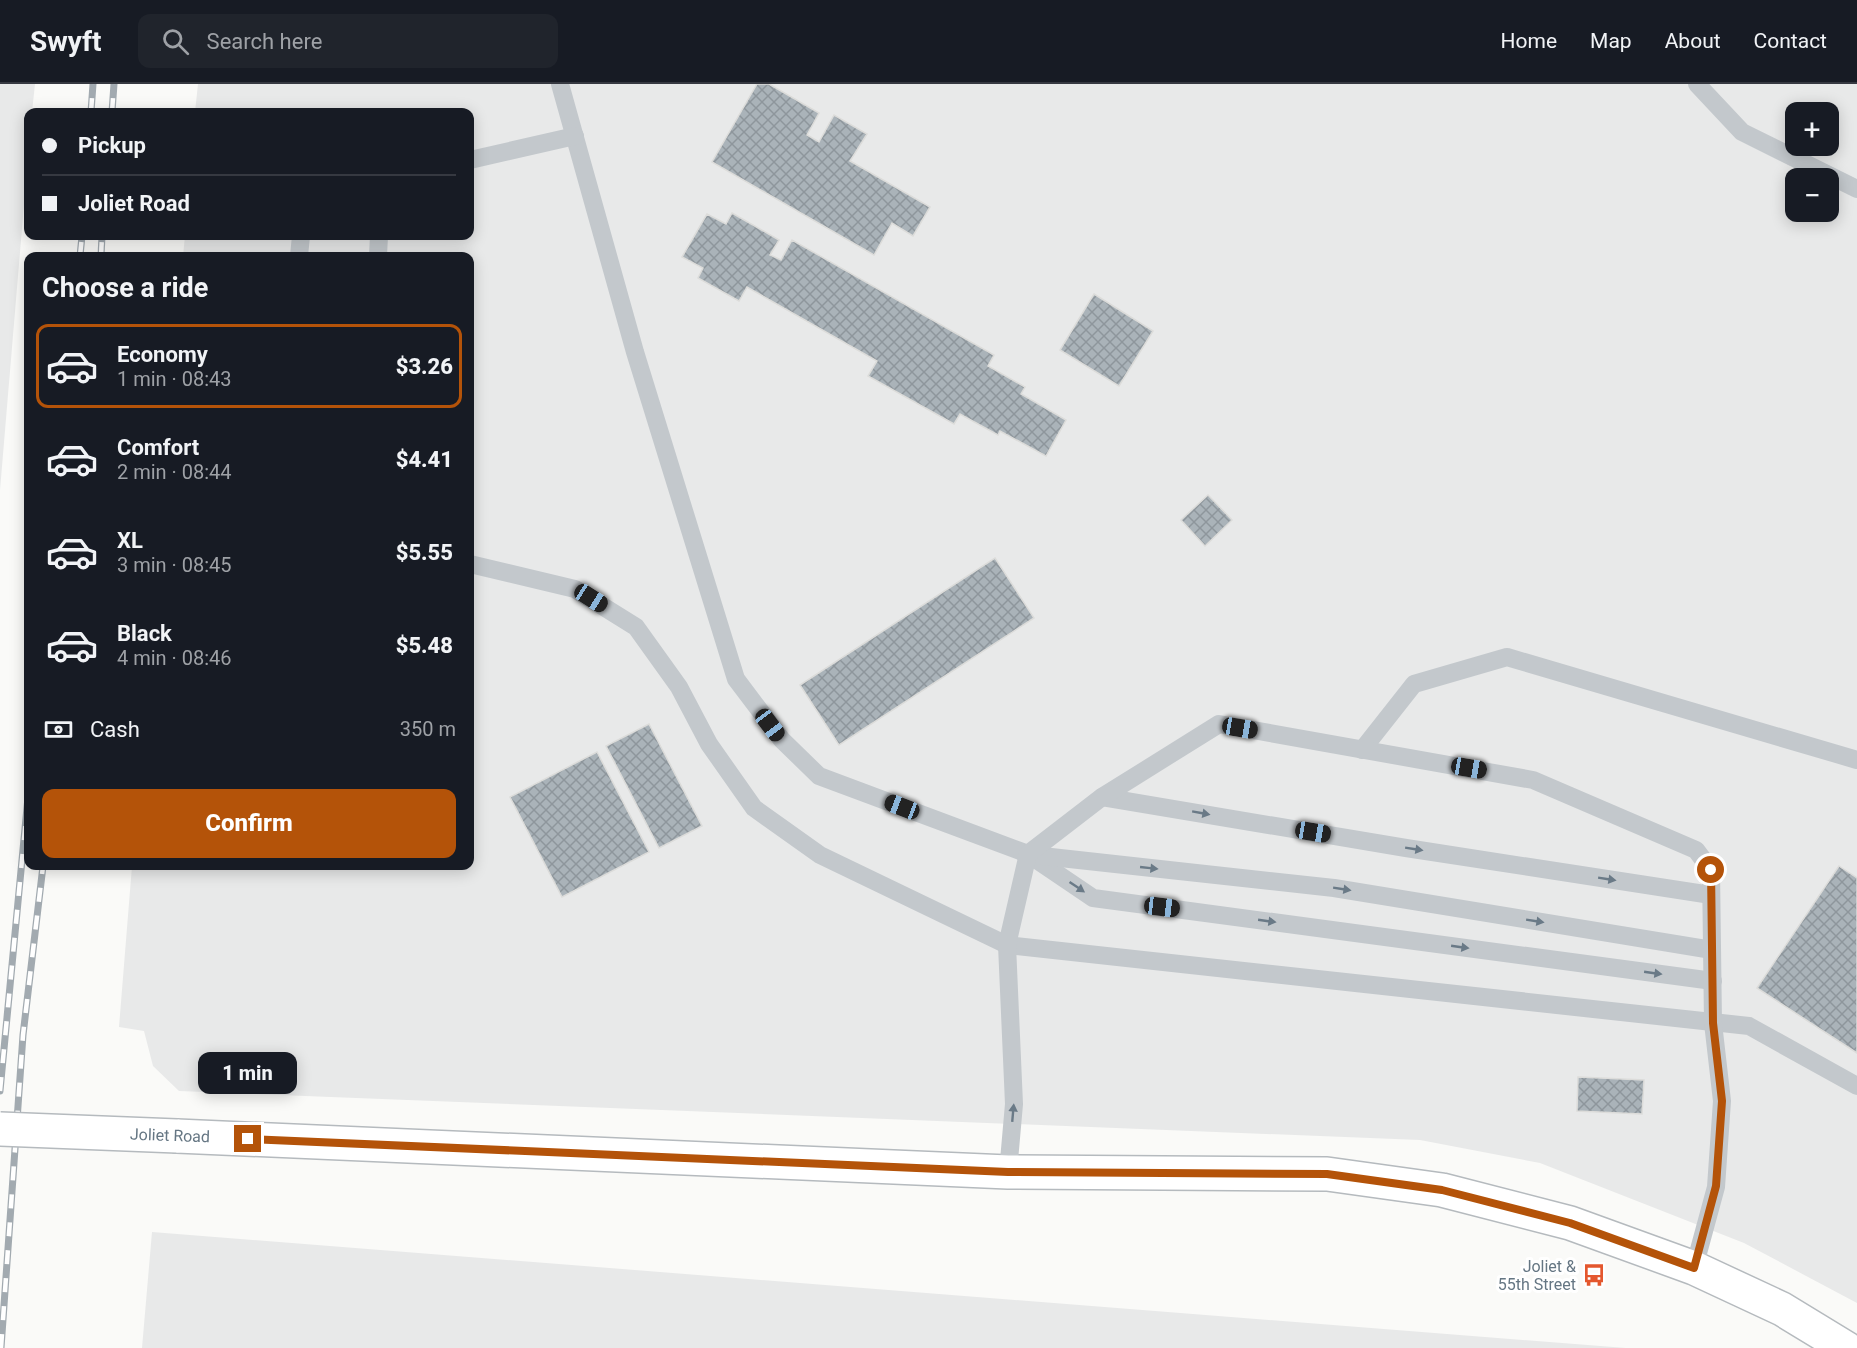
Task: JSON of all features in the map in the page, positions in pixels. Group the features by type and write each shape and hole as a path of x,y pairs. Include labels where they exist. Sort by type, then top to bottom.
{"main road":[{"name":"Joliet Road","path":"0,1129 1008,1172 1327,1174 1431,1188 1570,1223 1694,1268 1782,1309 1846,1348"}],"lane":[{"path":"560,84 634,352 736,679 782,740 819,776 1028,854 1093,898 1713,981"},
{"path":"1697,84 1742,132 1857,189"},
{"path":"474,159 575,136"},
{"path":"474,565 576,589 636,627 679,687 709,744 754,808 820,855 1007,945 1749,1026 1857,1086"},
{"path":"1362,750 1414,684 1508,657 1857,760"},
{"path":"1008,1172 1014,1104 1007,945 1028,854 1102,797 1219,724 1533,780 1696,850 1711,870 1713,1023 1722,1101 1716,1186 1694,1268"},
{"path":"1102,797 1407,848 1711,895"},
{"path":"1028,854 1334,888 1712,950"}],"shaded area":[{"path":"0,84 35,84 32,108 24,108 24,205 0,490"},
{"path":"198,84 1857,84 1857,1303 1744,1243 1540,1163 1420,1140 179,1091 153,1066 144,1031 119,1027 132,870 474,870 474,252 183,252 185,240 474,240 474,108 195,108"},
{"path":"152,1232 1626,1348 142,1348"}],"building":[{"path":"757,84 769,84 819,113 807,135 819,142 834,115 867,134 850,161 930,207 913,236 892,223 874,255 712,162"},
{"path":"732,213 779,240 770,255 781,260 792,240 994,355 988,366 1025,387 1021,394 1066,420 1046,456 1000,431 998,435 960,414 954,424 868,376 877,361 747,287 739,301 698,278 703,268 682,257 707,214 726,224"},
{"path":"1094,294 1153,331 1119,386 1060,350"},
{"path":"1208,495 1232,520 1205,546 1181,520"},
{"path":"995,558 1034,618 839,745 800,685"},
{"path":"649,724 702,826 659,848 606,746"},
{"path":"597,752 649,852 562,897 510,797"},
{"path":"1839,866 1857,878 1857,1053 1757,988"},
{"path":"1578,1077 1644,1080 1642,1114 1577,1111"}],"railway":[{"path":"91,108 93,84"},
{"path":"112,108 114,84"},
{"path":"80,252 82,240"},
{"path":"101,252 102,240"},
{"path":"0,1091 24,839"},
{"path":"1,1348 23,1035 43,870"}],"place":[{"name":"Joliet & 55th Street","path":"1594,1275"}],"route":[{"path":"248,1139 1008,1172 1327,1174 1442,1190 1570,1223 1694,1268 1716,1186 1722,1101 1713,1023 1711,870"}]}
